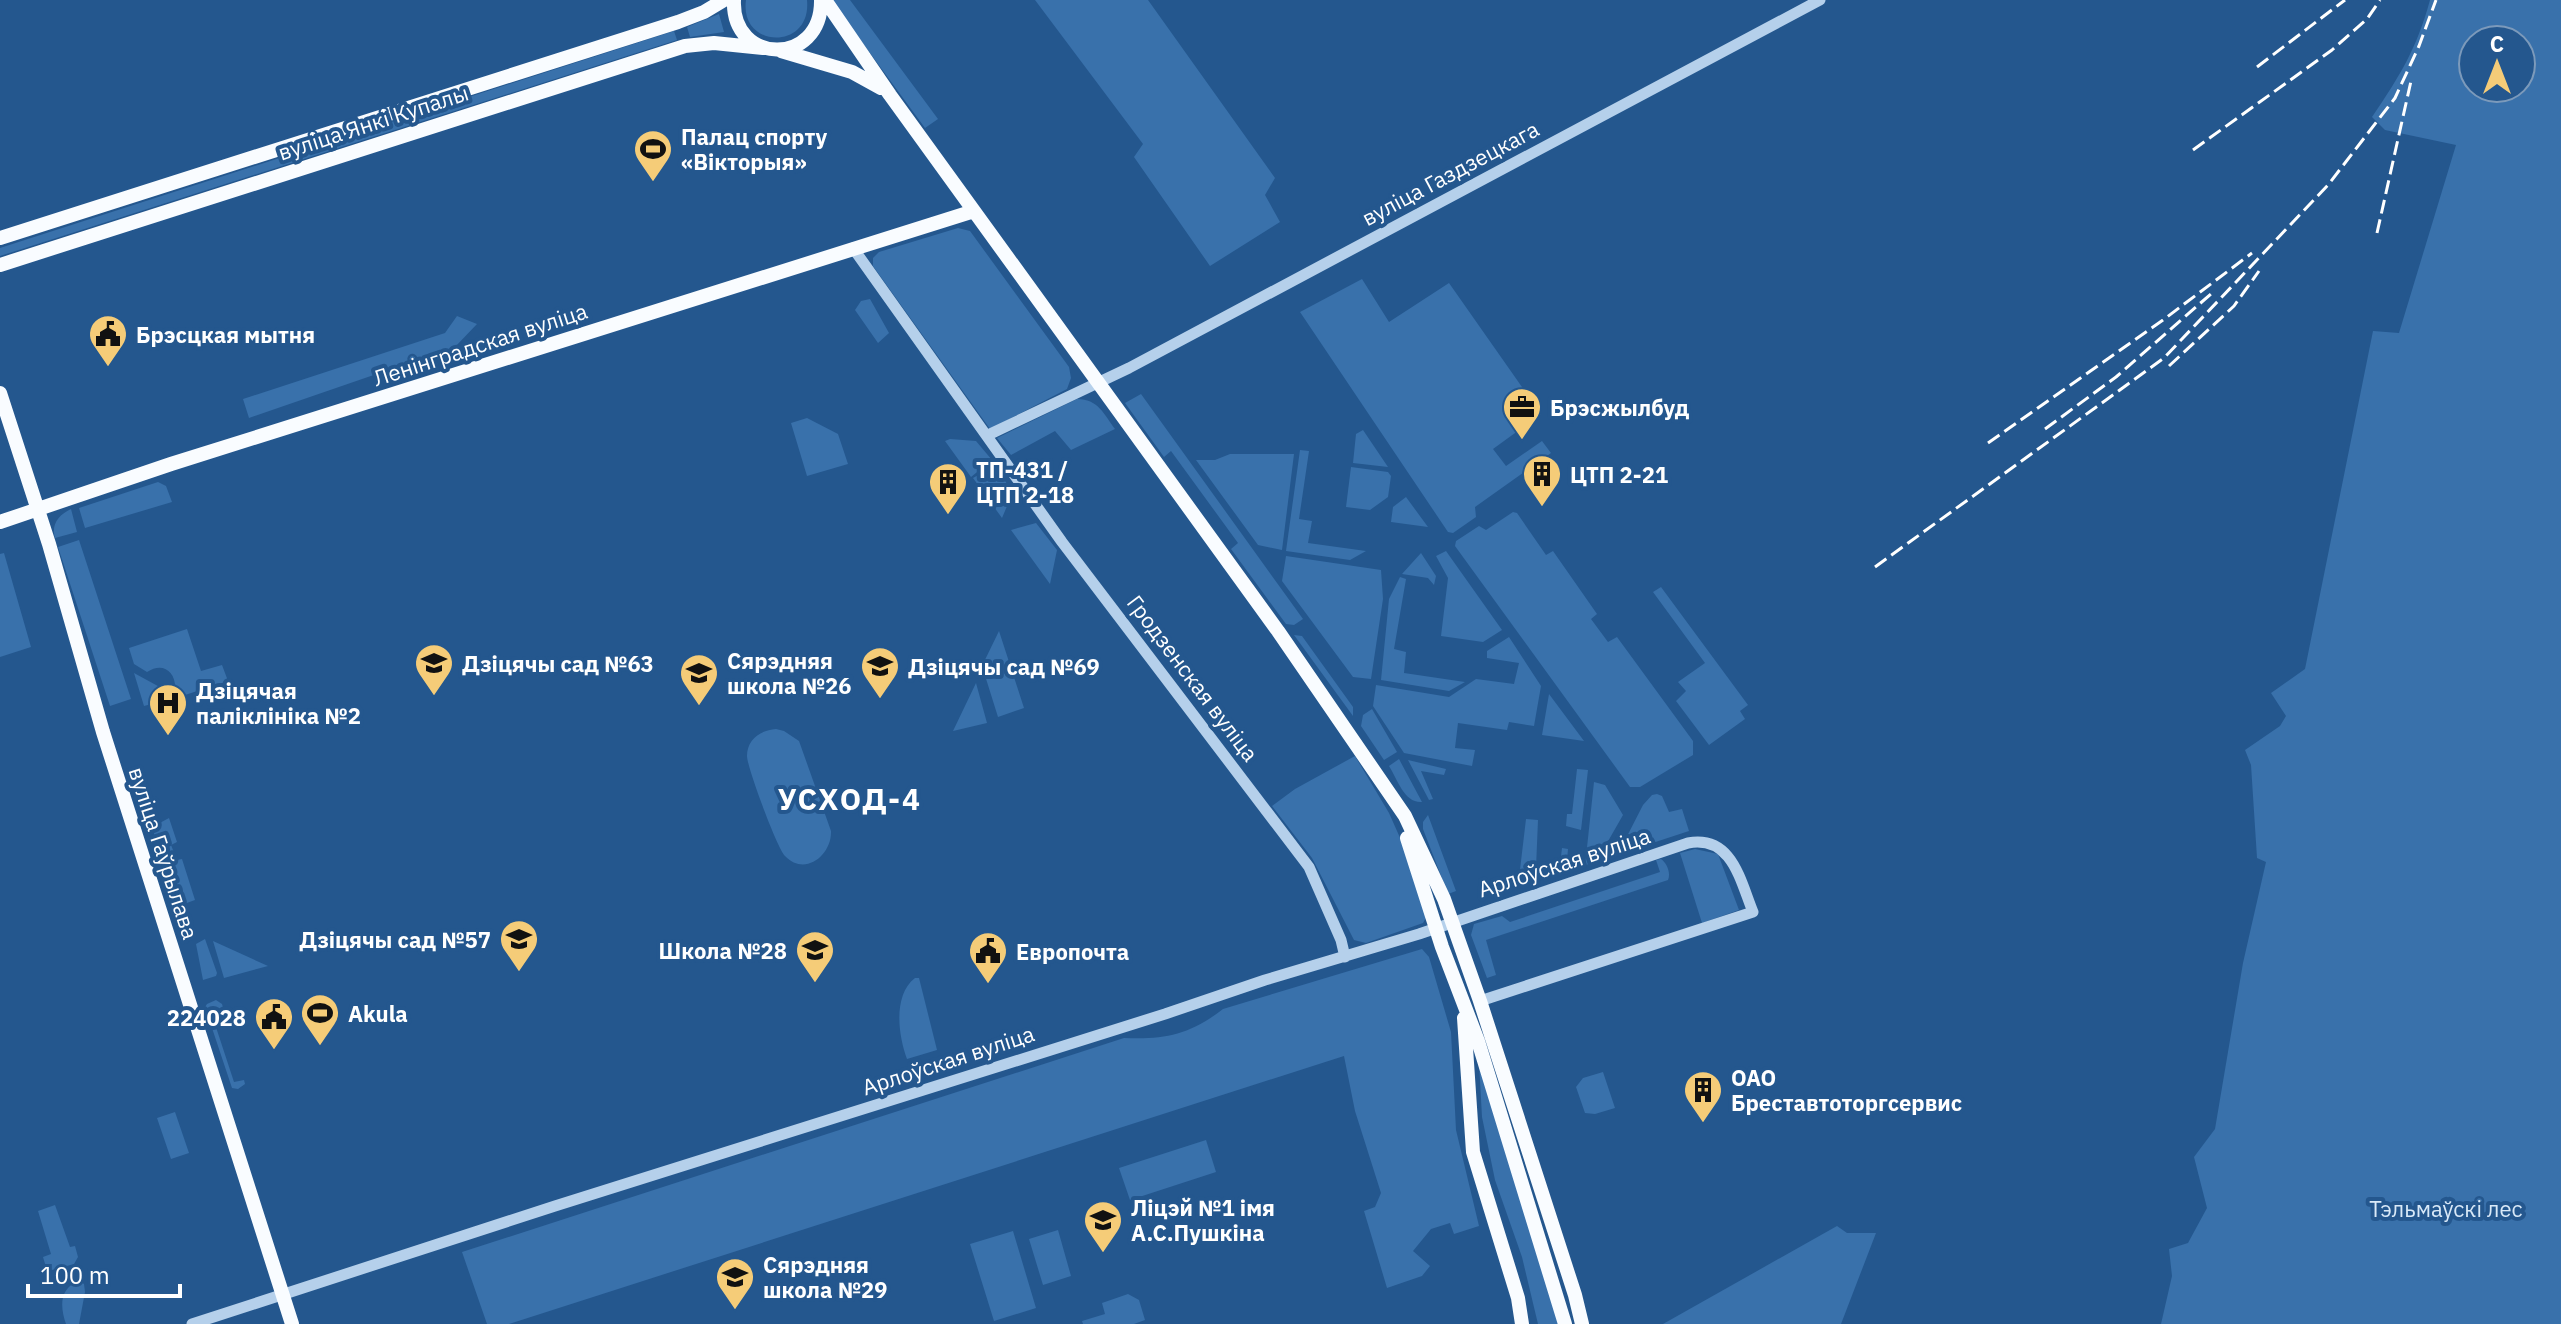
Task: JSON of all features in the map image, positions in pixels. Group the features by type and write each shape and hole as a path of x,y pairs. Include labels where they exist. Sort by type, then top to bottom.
{"main road":[{"name":"вуліца Янкі Купалы","path":"0,238 678,22 724,0"},
{"path":"734,0 734,17 750,41 852,72 890,95"},
{"path":"770,49 789,48 810,35 821,13 823,0"},
{"path":"823,0 1355,739 1412,828 1452,921 1480,1001 1582,1324"},
{"name":"вуліца Янкі Купалы","path":"0,265 685,46 714,43 770,49"},
{"name":"Ленінградская вуліца","path":"0,522 196,456 974,211"},
{"name":"вуліца Гаўрылава","path":"0,393 107,745 292,1324"},
{"path":"1391,797 1478,1041 1565,1324"},
{"path":"1463,1002 1473,1152 1518,1298 1522,1324"},
{"path":"1575,1295 1594,1324"}],"street":[{"name":"вуліца Газдзецкага","path":"1100,382 1820,0"},
{"name":"Гродзенская вуліца","path":"853,248 1062,542 1309,867 1341,940 1345,957"},
{"path":"988,435 1100,382"},
{"name":"Арлоўская вуліца","path":"192,1324 1345,957 1688,843 1703,841 1716,844 1731,858 1753,912 1480,1001"}],"green space":[{"path":"746,0 807,0 806,17 799,28 788,35 776,38 764,35 753,28 747,16"},
{"path":"831,0 850,0 938,119 925,128"},
{"path":"1035,0 1148,0 1275,178 1265,195 1280,222 1210,266 1134,157 1143,144"},
{"name":"Тэльмаўскі лес","path":"2430,0 2561,0 2561,1324 2161,1324 2172,1276 2169,1249 2188,1243 2207,1208 2194,1157 2215,1129 2243,963 2266,862 2257,858 2251,765 2245,750 2280,726 2286,716 2271,693 2305,669 2373,331 2399,333 2456,145 2385,130 2372,117 2407,61"},
{"path":"719,14 724,32 690,37 687,27"},
{"path":"674,31 677,40 0,256 0,248"},
{"path":"958,228 970,231 1069,367 1071,378 1067,389 990,429 873,266 873,258 879,252"},
{"path":"1362,279 1389,322 1449,283 1541,414 1493,449 1506,466 1542,441 1551,453 1475,507 1476,517 1453,533 1448,532 1300,312"},
{"path":"870,299 889,333 878,343 855,310 861,301"},
{"path":"457,316 477,324 455,347 249,418 243,399 445,333"},
{"path":"1141,394 1303,619 1294,625 1286,624 1231,549 1238,543 1171,451 1164,457 1125,403"},
{"path":"1077,399 1095,405 1115,429 1071,450 1055,431 1011,455 997,438"},
{"path":"807,418 838,434 848,464 807,476 791,423"},
{"path":"1363,430 1388,467 1353,463 1356,434"},
{"path":"945,441 976,441 992,460 971,477"},
{"path":"1300,450 1309,451 1299,519 1312,521 1308,543 1366,551 1350,560 1286,551"},
{"path":"1230,454 1294,454 1282,550 1258,545 1196,460 1215,460"},
{"path":"994,466 1013,492 1002,518 973,478"},
{"path":"1351,467 1388,472 1391,476 1388,497 1370,510 1346,507"},
{"path":"158,482 166,486 172,502 85,528 79,508"},
{"path":"1406,497 1428,527 1391,522 1393,507"},
{"path":"71,509 77,532 55,538 57,521"},
{"path":"1513,512 1517,513 1546,555 1553,551 1597,614 1591,619 1608,642 1617,637 1693,741 1693,755 1640,787 1630,787 1455,546 1456,541 1479,526 1486,530"},
{"path":"1036,523 1057,550 1050,584 1011,530"},
{"path":"79,540 131,699 110,706 58,547"},
{"path":"1446,551 1502,630 1483,642 1441,636 1448,578 1436,556"},
{"path":"4,553 31,647 0,657 0,554"},
{"path":"1421,553 1436,576 1434,585 1428,578 1402,574"},
{"path":"1286,556 1381,570 1383,599 1371,679 1353,677 1282,581"},
{"path":"1400,577 1406,579 1394,649 1406,652 1404,673 1465,682 1449,691 1381,680 1389,599"},
{"path":"1661,587 1748,705 1740,711 1745,719 1709,745 1676,701 1686,691 1678,682 1705,663 1653,592"},
{"path":"187,629 201,671 222,665 228,681 185,695 175,691 174,678 168,670 158,668 147,672 134,664 129,648"},
{"path":"999,631 1024,708 998,717 982,666"},
{"path":"1294,635 1302,636 1353,707 1353,716"},
{"path":"1509,637 1541,686 1534,726 1509,722 1507,730 1458,723 1455,748 1475,750 1472,766 1404,753 1373,706 1376,685 1449,697 1476,679 1514,684 1519,663 1487,658 1487,651"},
{"path":"134,673 178,697 144,706"},
{"path":"976,683 987,723 953,731"},
{"path":"1549,694 1584,741 1542,735"},
{"path":"1372,709 1397,752 1384,760 1361,726 1363,715"},
{"path":"776,729 799,741 831,831 827,848 809,864 793,862 781,850 748,763 752,740 765,731"},
{"path":"1355,756 1389,813 1409,858 1428,914 1423,923 1366,943 1354,940 1312,858 1272,806 1295,789"},
{"path":"1399,759 1422,802 1406,795 1389,766"},
{"path":"1408,760 1446,769 1444,775 1421,771 1433,799 1429,800"},
{"path":"1577,769 1588,770 1581,830 1566,826 1567,814 1572,814"},
{"path":"1594,782 1605,785 1623,815 1599,857 1585,866"},
{"path":"1657,794 1662,796 1669,812 1682,809 1689,831 1628,851 1621,848 1643,805"},
{"path":"1428,815 1456,891 1448,894 1423,829"},
{"path":"169,818 177,842 171,845 177,860 182,859 195,900 184,904 175,877 167,874 153,830"},
{"path":"1526,819 1538,820 1536,868 1548,869 1560,865 1562,848 1568,849 1566,871 1522,881 1519,878"},
{"path":"1695,849 1718,854 1739,910 1702,923 1680,853"},
{"path":"1661,859 1668,868 1668,880 1486,940 1496,975 1487,978 1471,935 1474,924 1502,916 1510,922 1660,872 1656,860"},
{"path":"205,939 217,973 203,980 196,944"},
{"path":"213,941 268,966 224,978"},
{"path":"1422,949 1429,957 1451,1032 1456,1130 1479,1226 1454,1234 1450,1223 1431,1229 1413,1251 1430,1266 1422,1276 1387,1288 1364,1211 1375,1207 1381,1193 1355,1111 1344,1056 509,1324 487,1324 462,1252 1124,1038 1177,1034 1223,1009"},
{"path":"919,978 937,1050 907,1059 901,1039 900,1005 908,985"},
{"path":"216,1000 222,1004 224,1011 212,1015 234,1082 244,1080 245,1084 238,1089 232,1088 205,1007"},
{"path":"1478,1044 1565,1324 1538,1324 1522,1257 1495,1180 1482,1117"},
{"path":"1603,1072 1615,1108 1595,1114 1585,1113 1576,1087 1583,1078"},
{"path":"175,1112 189,1153 171,1159 157,1118"},
{"path":"1206,1140 1216,1172 1130,1200 1119,1168"},
{"path":"55,1205 70,1247 75,1246 78,1257 74,1264 52,1270 46,1267 43,1257 51,1254 38,1211"},
{"path":"1837,1226 1847,1233 1876,1233 1841,1324 1663,1324"},
{"path":"1058,1230 1071,1276 1043,1285 1029,1239"},
{"path":"1013,1231 1036,1308 994,1321 970,1244"},
{"path":"79,1281 84,1284 85,1292 79,1324 66,1324 63,1299 68,1288"},
{"path":"1128,1294 1139,1300 1145,1320 1134,1324 1083,1324 1082,1321 1105,1314 1102,1303"}],"railway":[{"path":"2257,67 2345,0"},
{"path":"2193,150 2332,50 2367,19 2380,0"},
{"path":"1875,567 2164,358 2328,185 2395,98 2436,0"},
{"path":"2377,233 2411,81"},
{"path":"1988,443 2252,253"},
{"path":"2169,366 2234,306 2259,271"},
{"path":"2045,429 2116,377 2212,293"}],"place":[{"name":"Палац спорту «Вікторыя»","path":"653,183"},
{"name":"Брэсцкая мытня","path":"108,368"},
{"name":"Брэсжылбуд","path":"1522,441"},
{"name":"ЦТП 2-21","path":"1542,508"},
{"name":"ТП-431 / ЦТП 2-18","path":"948,516"},
{"name":"Дзіцячы сад №63","path":"434,697"},
{"name":"Дзіцячы сад №69","path":"880,700"},
{"name":"Сярэдняя школа №26","path":"699,707"},
{"name":"Дзіцячая паліклініка №2","path":"168,737"},
{"name":"Дзіцячы сад №57","path":"519,973"},
{"name":"Школа №28","path":"815,984"},
{"name":"Европочта","path":"988,985"},
{"name":"Akula","path":"320,1047"},
{"name":"224028","path":"274,1051"},
{"name":"ОАО Бреставтоторгсервис","path":"1703,1124"},
{"name":"Ліцэй №1 імя А.С.Пушкіна","path":"1103,1254"},
{"name":"Сярэдняя школа №29","path":"735,1311"}],"district":[{"name":"УСХОД-4","path":"850,798"}]}
